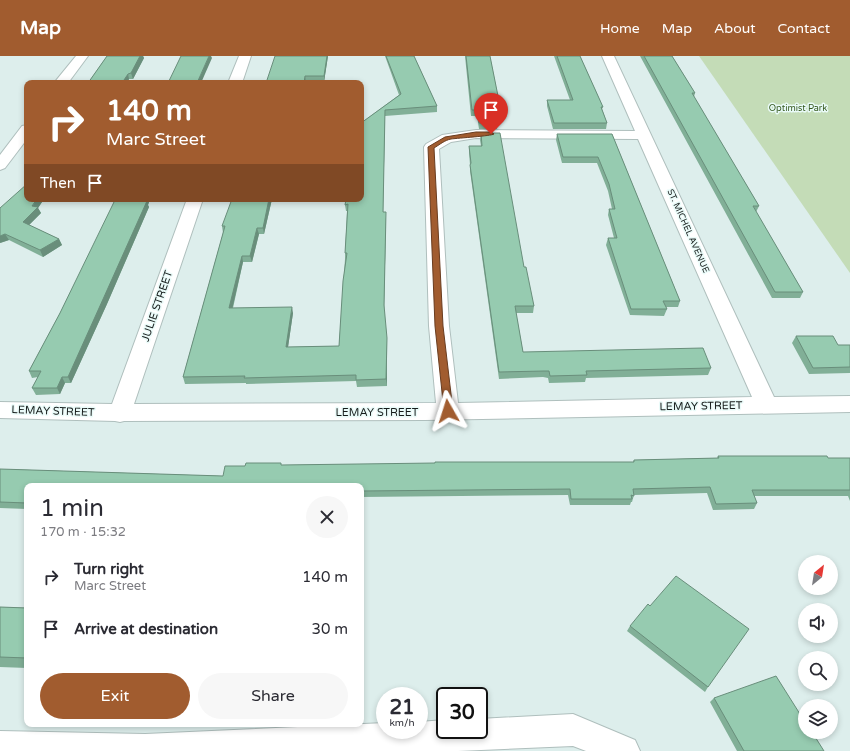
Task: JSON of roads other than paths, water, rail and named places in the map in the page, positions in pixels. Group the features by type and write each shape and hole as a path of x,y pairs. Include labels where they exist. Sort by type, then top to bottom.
{"street":[{"path":"64,80 82,56"},
{"path":"236,80 245,56"},
{"name":"ST. MICHEL AVENUE","path":"608,56 767,405"},
{"path":"0,165 24,133"},
{"path":"448,411 439,326 431,147 447,138 476,134 645,135"},
{"name":"JULIE STREET","path":"120,414 194,202"},
{"name":"LEMAY STREET","path":"0,410 120,414 448,411 850,404"},
{"path":"0,747 145,750 573,730 624,751"}],"park label":[{"name":"Optimist Park","path":"798,108"}]}
